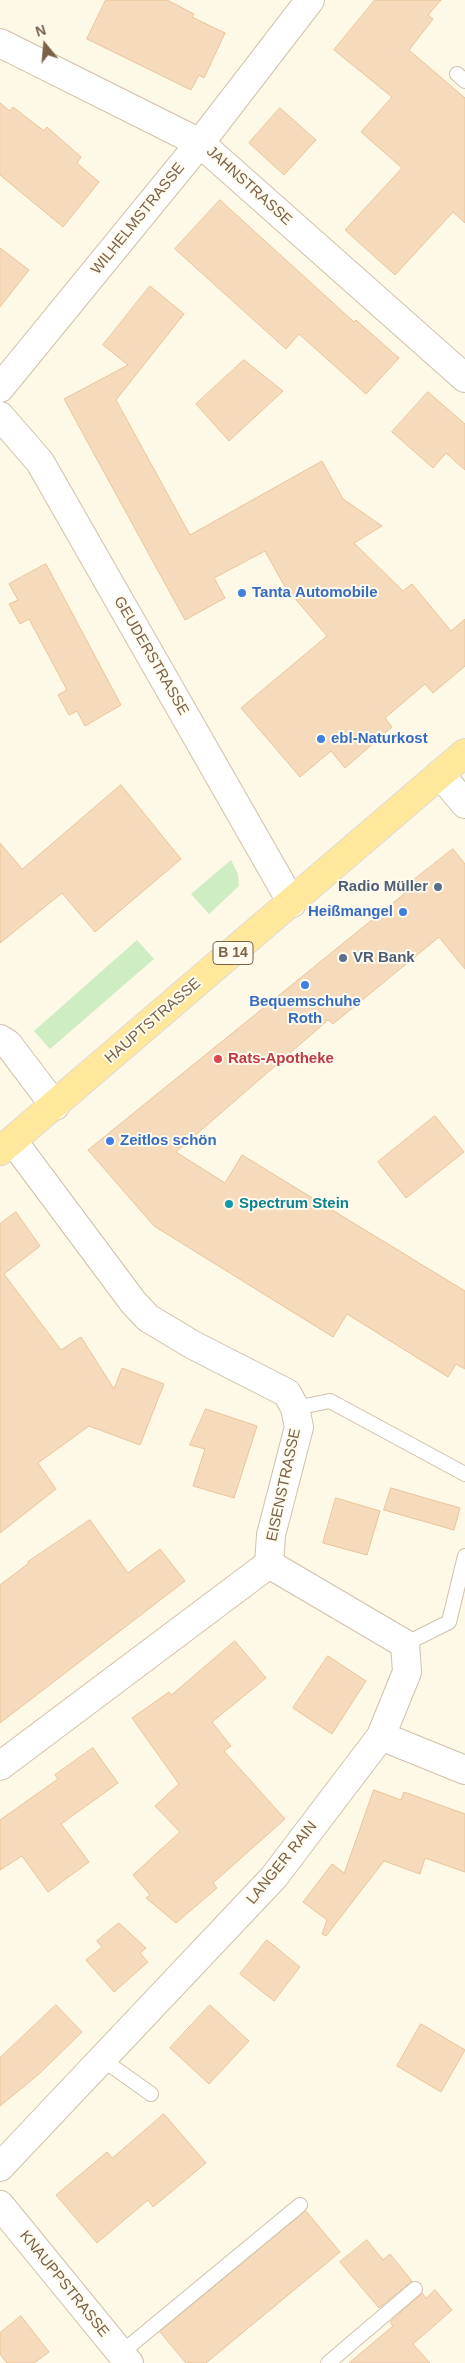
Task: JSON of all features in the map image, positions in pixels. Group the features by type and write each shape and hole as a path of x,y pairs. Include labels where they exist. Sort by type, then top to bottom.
{"main road":[{"name":"HAUPTSTRASSE","path":"6,1146 465,753"}],"street":[{"name":"WILHELMSTRASSE","path":"0,388 200,143 310,0"},
{"name":"JAHNSTRASSE","path":"0,43 200,143 465,378"},
{"name":"GEUDERSTRASSE","path":"0,416 40,462 292,902"},
{"path":"440,774 465,804"},
{"path":"0,1039 8,1044 55,1106"},
{"name":"EISENSTRASSE","path":"6,1146 148,1318 193,1345 287,1393 295,1408 298,1427 271,1535 270,1564"},
{"path":"0,1766 270,1564 405,1644"},
{"name":"LANGER RAIN","path":"0,2166 274,1878 381,1736 407,1672 405,1644"},
{"path":"381,1736 465,1770"},
{"name":"KNAUPPSTRASSE","path":"0,2205 125,2358"}],"lane":[{"path":"295,1408 330,1401 465,1474"},
{"path":"405,1644 449,1622 465,1556"},
{"path":"102,2059 151,2094"},
{"path":"125,2358 300,2205"},
{"path":"328,2363 416,2289"}],"green space":[{"path":"231,860 238,874 239,886 209,914 191,894"},
{"path":"137,940 154,959 50,1049 34,1031"}],"building":[{"path":"106,0 167,0 194,14 192,17 225,33 204,78 199,75 191,90 87,39"},
{"path":"375,0 441,0 428,15 433,19 409,50 465,98 465,223 453,212 395,275 345,230 402,168 361,132 392,97 334,50"},
{"path":"0,103 10,111 13,107 44,131 47,127 81,157 77,163 99,182 63,227 0,175"},
{"path":"280,108 316,140 284,175 249,143"},
{"path":"220,200 354,322 356,320 399,358 366,394 299,334 286,349 175,249"},
{"path":"0,248 29,270 0,307"},
{"path":"150,286 184,314 116,400 190,535 322,461 343,499 382,526 354,543 403,591 412,584 451,631 465,619 465,666 433,693 425,684 385,718 392,727 345,768 331,751 300,777 241,708 327,636 292,595 290,596 265,551 214,578 225,598 185,620 64,399 128,365 103,345"},
{"path":"244,360 283,391 229,441 196,404"},
{"path":"428,392 465,424 465,470 446,453 433,468 392,432"},
{"path":"46,564 121,705 85,726 77,711 69,715 58,695 67,690 29,619 20,624 9,604 18,600 9,584"},
{"path":"121,785 181,859 95,932 62,893 0,943 0,843 22,869"},
{"path":"453,849 465,864 465,969 439,937 333,1024 328,1020 176,1152 225,1183 242,1155 465,1291 465,1369 456,1364 448,1377 347,1314 333,1337 154,1226 88,1150 404,894 401,890"},
{"path":"435,1116 464,1152 406,1198 378,1162"},
{"path":"16,1212 40,1246 4,1274 61,1350 81,1337 114,1389 122,1368 164,1384 140,1445 89,1426 38,1463 56,1489 0,1533 0,1224"},
{"path":"206,1409 257,1426 234,1498 193,1486 205,1449 190,1445"},
{"path":"391,1488 460,1508 454,1530 384,1510"},
{"path":"336,1498 380,1511 367,1555 323,1543"},
{"path":"90,1520 128,1573 160,1549 185,1581 0,1723 0,1585 28,1562"},
{"path":"235,1641 266,1678 212,1722 231,1746 224,1751 285,1819 213,1883 217,1888 176,1923 146,1898 150,1895 133,1875 180,1832 155,1806 179,1784 132,1718 169,1692 171,1695"},
{"path":"328,1656 366,1681 332,1734 293,1708"},
{"path":"93,1748 118,1783 61,1824 89,1862 48,1892 22,1856 0,1870 0,1820 58,1779 55,1775"},
{"path":"374,1790 401,1800 404,1792 465,1814 465,1872 425,1858 420,1874 384,1861 326,1936 322,1934 327,1920 303,1902 332,1864 344,1873"},
{"path":"119,1923 146,1948 140,1953 148,1962 114,1992 86,1960 102,1947 97,1941"},
{"path":"267,1940 300,1967 274,2001 240,1974"},
{"path":"56,2005 82,2032 39,2074 0,2106 0,2058"},
{"path":"210,2005 249,2041 209,2084 170,2048"},
{"path":"421,2024 465,2050 441,2092 397,2066"},
{"path":"164,2114 206,2163 153,2207 148,2200 97,2243 56,2195 107,2152 112,2158"},
{"path":"306,2211 340,2252 206,2363 186,2363 160,2332"},
{"path":"367,2240 383,2260 390,2254 412,2281 379,2308 340,2262"},
{"path":"435,2290 452,2310 413,2344 430,2363 349,2363 393,2326 390,2322 422,2293 426,2298"},
{"path":"21,2316 49,2352 34,2363 7,2363 0,2354 0,2333"}],"place":[{"name":"Tanta Automobile","path":"242,593"},
{"name":"ebl-Naturkost","path":"321,739"},
{"name":"Radio Müller","path":"438,887"},
{"name":"Heißmangel","path":"403,912"},
{"name":"VR Bank","path":"343,958"},
{"name":"Bequemschuhe Roth","path":"305,985"},
{"name":"Rats-Apotheke","path":"218,1059"},
{"name":"Zeitlos schön","path":"110,1141"},
{"name":"Spectrum Stein","path":"229,1204"}]}
